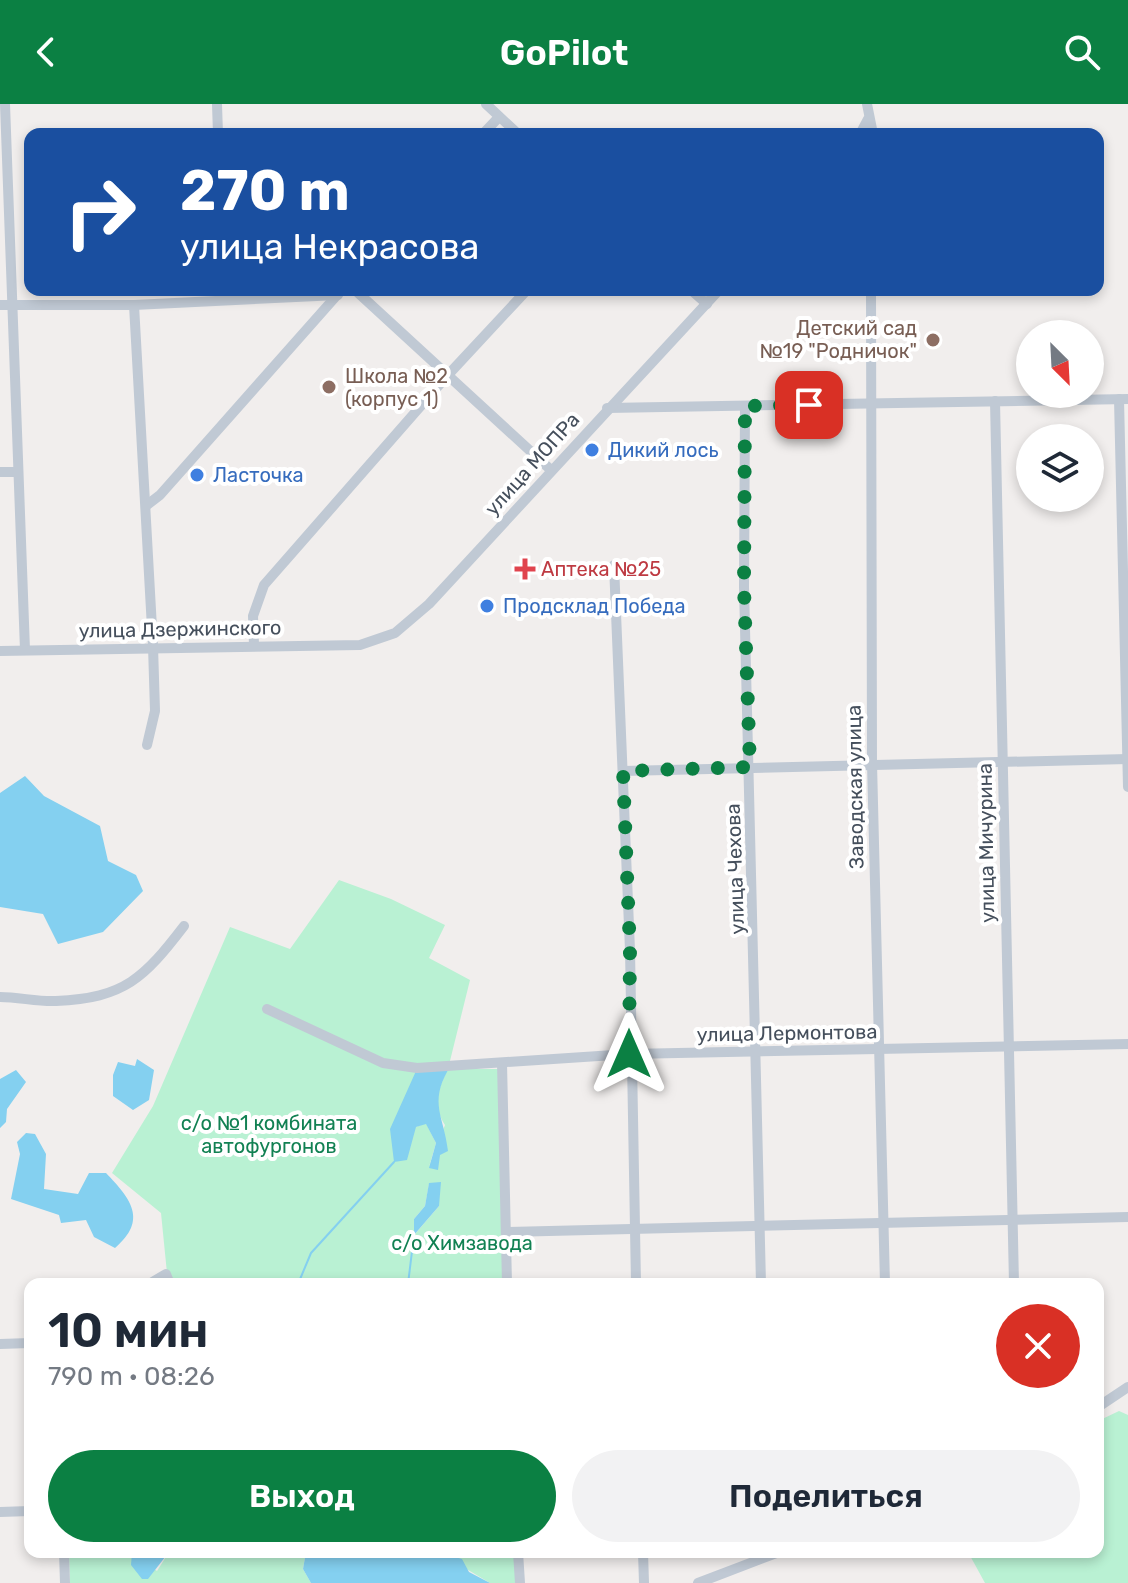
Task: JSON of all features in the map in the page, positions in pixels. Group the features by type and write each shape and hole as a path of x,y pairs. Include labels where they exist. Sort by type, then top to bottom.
{"street":[{"path":"5,104 5,305 18,472 25,650"},
{"path":"217,104 218,128"},
{"path":"486,104 511,128"},
{"path":"867,104 871,128"},
{"path":"489,128 499,117"},
{"path":"863,128 868,119"},
{"path":"224,296 224,302"},
{"path":"251,296 256,301"},
{"path":"5,305 134,305 256,301 303,296"},
{"path":"147,505 160,495 336,296"},
{"path":"361,296 551,470"},
{"path":"254,645 253,616 264,585 521,296"},
{"path":"698,296 707,304"},
{"name":"улица МОПРа","path":"360,645 395,633 429,604 607,408 714,296"},
{"name":"Заводская улица","path":"871,296 872,763 885,1278"},
{"path":"134,305 147,505 155,711 147,745"},
{"path":"607,408 1123,399 1128,787"},
{"name":"улица Мичурина","path":"995,401 1014,1278"},
{"name":"улица Чехова","path":"745,406 744,587 761,1278"},
{"path":"0,472 18,472"},
{"path":"614,565 630,950 629,1054 636,1278"},
{"name":"улица Дзержинского","path":"0,651 153,646 360,645"},
{"path":"623,771 1128,759"},
{"path":"0,997 28,996 53,1002 111,994 148,972 184,926"},
{"name":"улица Лермонтова","path":"267,1009 383,1063 417,1068 629,1054 1128,1044"},
{"path":"502,1063 507,1278"},
{"path":"506,1232 1012,1217 1128,1217"},
{"path":"0,1344 24,1343"},
{"path":"1104,1403 1128,1387"},
{"path":"0,1512 24,1511"},
{"path":"64,1558 65,1583"},
{"path":"518,1558 520,1583"},
{"path":"643,1558 644,1583"},
{"path":"698,1583 762,1558"}],"green space":[{"name":"с/о №1 комбината автофургонов","path":"339,880 391,899 445,925 429,958 470,980 448,1069 498,1069 504,1278 169,1278 161,1213 112,1173 153,1106 230,927 290,949","holes":["447,1070 438,1104 445,1125 429,1167 436,1143 426,1123 416,1127","429,1184 439,1206 415,1234 414,1219 425,1206"]},
{"path":"1119,1411 1128,1415 1128,1583 985,1583 971,1558 1104,1558 1104,1418"},
{"path":"69,1558 140,1558 157,1571 165,1558 305,1558 303,1569 311,1583 70,1583"},
{"path":"448,1558 514,1558 516,1583 490,1583"}],"water":[{"path":"25,776 44,796 100,826 108,861 136,875 143,891 103,932 58,944 43,914 0,907 0,793"},
{"path":"137,1059 154,1070 149,1100 133,1110 113,1096 113,1075 118,1062 135,1066"},
{"path":"16,1070 26,1082 7,1109 6,1122 0,1128 0,1079"},
{"path":"448,1070 439,1092 439,1110 448,1151 440,1155 438,1170 429,1168 436,1143 426,1124 416,1127 407,1160 394,1162 390,1129 416,1071"},
{"path":"26,1133 35,1134 46,1154 44,1189 78,1194 89,1173 106,1173 123,1192 129,1201 133,1219 125,1238 115,1248 94,1237 86,1220 61,1223 59,1215 11,1199 20,1154 17,1142"},
{"path":"441,1182 439,1206 414,1235 414,1219 425,1206 429,1183"},
{"path":"132,1558 164,1558 148,1579 142,1579 131,1565"},
{"path":"305,1558 459,1558 469,1572 490,1583 311,1583 303,1569"}],"waterway":[{"path":"301,1278 311,1253 394,1162"},
{"path":"409,1278 414,1235"}],"place":[{"name":"Детский сад №19 \"Родничок\"","path":"933,340"},
{"name":"Школа №2 (корпус 1)","path":"329,387"},
{"name":"Дикий лось","path":"592,450"},
{"name":"Ласточка","path":"197,475"},
{"name":"Аптека №25","path":"525,569"},
{"name":"Продсклад Победа","path":"487,606"}],"route":[{"path":"629,1054 630,950 623,771 750,767 744,587 745,406 809,405"}],"park label":[{"name":"с/о Химзавода","path":"462,1243"}]}
